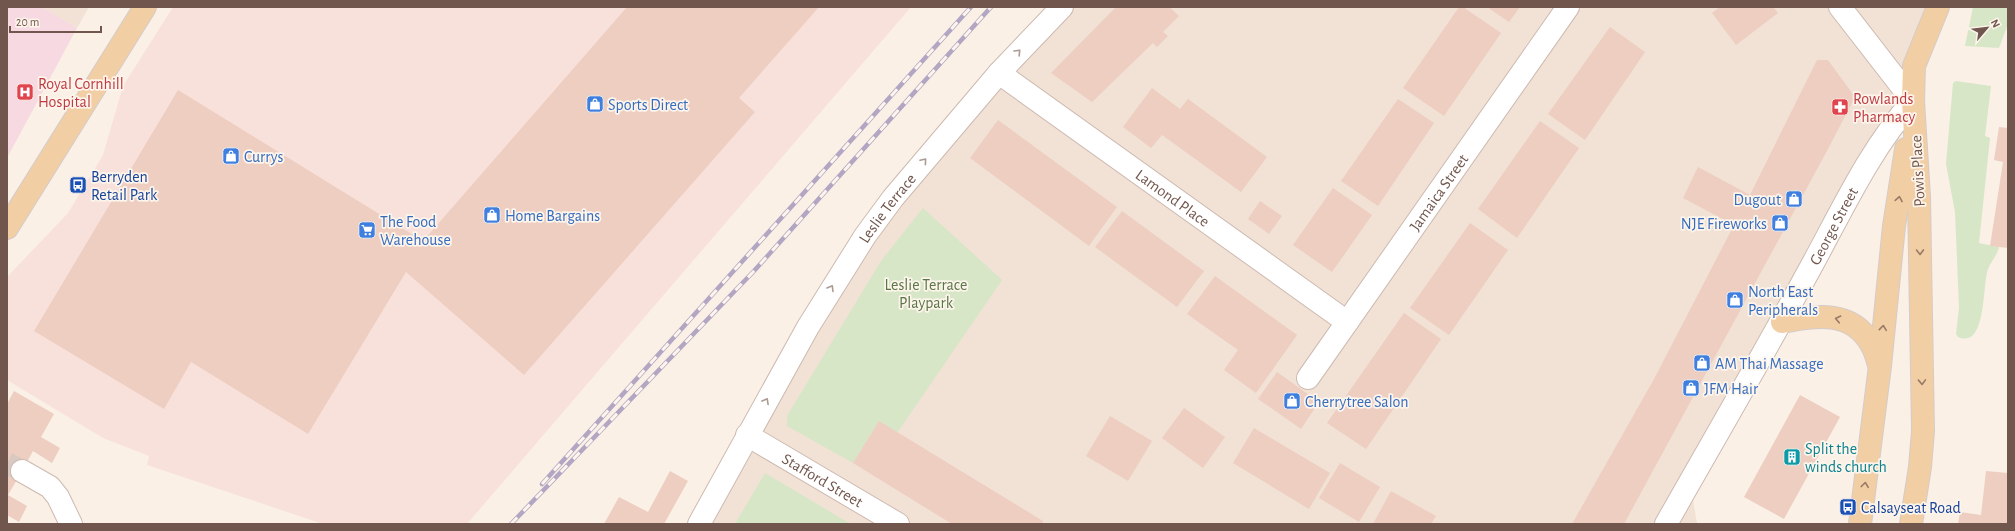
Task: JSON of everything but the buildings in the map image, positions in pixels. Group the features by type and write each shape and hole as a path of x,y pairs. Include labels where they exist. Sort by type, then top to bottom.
{"main road":[{"path":"7,228 144,7"},
{"path":"1913,101 1916,61 1938,7"},
{"name":"Powis Place","path":"1860,524 1880,366 1894,226 1913,101"},
{"name":"Powis Place","path":"1911,524 1920,467 1923,431 1918,197 1913,101"},
{"path":"1782,322 1817,316 1844,320 1856,327 1871,344 1880,366"}],"street":[{"name":"Leslie Terrace","path":"699,524 808,326 865,236 893,198 999,73 1062,7"},
{"name":"Jamaica Street","path":"1308,378 1568,7"},
{"path":"1840,7 1913,101"},
{"name":"Lamond Place","path":"999,73 1347,322"},
{"name":"George Street","path":"1666,524 1782,322 1864,172 1896,120 1913,101"},
{"name":"Stafford Street","path":"747,435 898,524"},
{"path":"22,471 50,487 58,497 71,524"}],"shaded area":[{"name":"Royal Cornhill Hospital","path":"7,7 42,7 77,28 7,158"},
{"path":"42,7 89,7 77,28"},
{"name":"Berryden Retail Park","path":"173,7 911,7 467,524 323,524 147,465 149,456 103,438 7,380 7,277 68,213 103,155 123,86"},
{"path":"1062,7 1938,7 1913,101 1690,483 1697,523 1699,524 699,524 837,279"}],"green space":[{"path":"1973,7 2008,7 2008,24 1999,48 1965,46"},
{"path":"1956,81 1991,86 1985,136 1990,138 1979,243 1999,247 1988,269 1982,314 1979,325 1974,334 1967,338 1958,337 1956,334 1959,308 1955,212 1946,164 1953,83"},
{"name":"Leslie Terrace Playpark","path":"923,208 1002,280 897,433 879,421 853,463 787,426 787,416 881,261"},
{"path":"765,473 844,520 851,524 735,524"}],"tunnel":[{"path":"7,463 22,471"}],"railway":[{"path":"542,484 971,7"},
{"path":"511,524 754,271 991,7"}],"place":[{"name":"Royal Cornhill Hospital","path":"25,92"},
{"name":"Sports Direct","path":"595,104"},
{"name":"Rowlands Pharmacy","path":"1840,107"},
{"name":"Currys","path":"231,156"},
{"name":"Berryden Retail Park","path":"78,185"},
{"name":"Dugout","path":"1794,199"},
{"name":"Home Bargains","path":"492,215"},
{"name":"NJE Fireworks","path":"1780,223"},
{"name":"The Food Warehouse","path":"367,230"},
{"name":"North East Peripherals","path":"1735,300"},
{"name":"AM Thai Massage","path":"1702,363"},
{"name":"JFM Hair","path":"1691,388"},
{"name":"Cherrytree Salon","path":"1292,401"},
{"name":"Split the winds church","path":"1792,457"},
{"name":"Calsayseat Road","path":"1848,507"}]}
